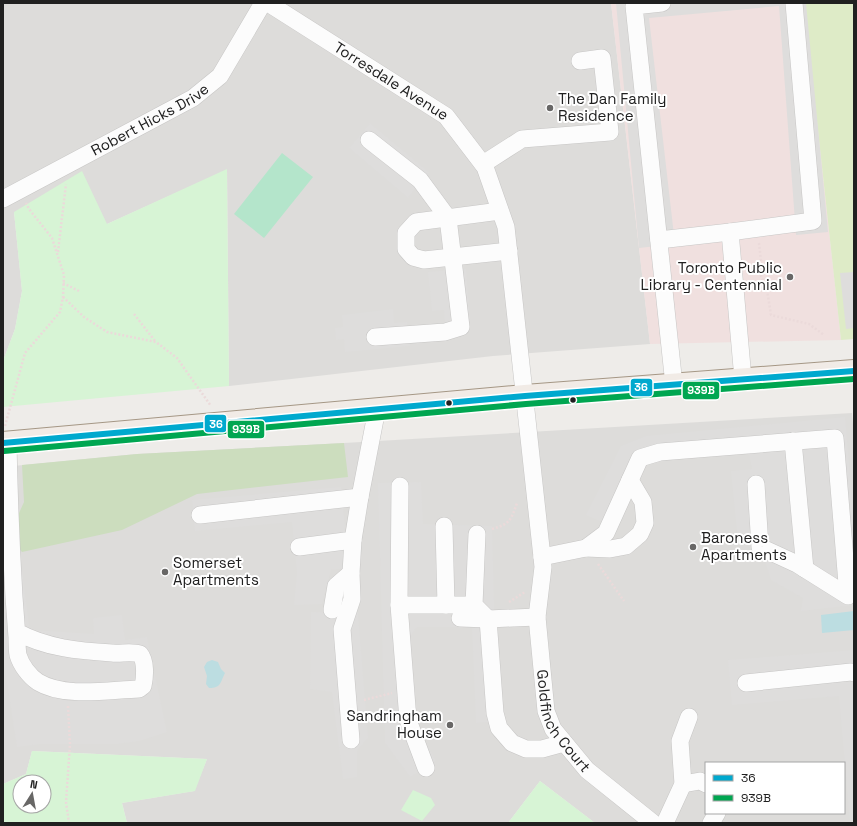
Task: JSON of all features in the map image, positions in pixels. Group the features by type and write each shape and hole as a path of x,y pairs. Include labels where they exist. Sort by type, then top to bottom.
{"main road":[{"path":"5,439 222,423 525,396 854,371"}],"street":[{"name":"Robert Hicks Drive","path":"3,199 193,98 220,76 263,3"},
{"name":"Torresdale Avenue","path":"268,3 446,116 485,167 506,227 525,396"},
{"path":"662,3 634,5 674,385"},
{"path":"659,240 813,221 794,3"},
{"path":"483,164 522,139 610,132 602,58 580,61"},
{"path":"369,140 420,180 448,218 461,327 445,332 375,337"},
{"path":"500,211 416,222 406,233 406,249 414,257 424,260 509,251"},
{"path":"730,232 743,379"},
{"name":"Goldfinch Court","path":"525,396 543,567 537,617 546,711 553,729 587,770 652,823"},
{"path":"351,740 342,629 352,599 351,573 353,540 377,409"},
{"path":"586,548 606,533 640,458 660,452 835,438 848,596 805,569 760,547 756,484"},
{"path":"5,439 18,655 24,666 31,677 38,682 55,689 68,692 139,689 143,686 145,679 142,657 140,654 117,654 53,646 31,640 17,632"},
{"path":"793,441 805,569"},
{"path":"542,557 586,548 610,549 626,546 640,534 645,523 643,502 630,480"},
{"path":"400,486 399,605 408,720 426,768"},
{"path":"200,514 360,497"},
{"path":"444,526 446,605"},
{"path":"474,605 485,532"},
{"path":"300,547 353,540"},
{"path":"332,610 336,586 351,573"},
{"path":"399,605 474,605 488,619 495,713 498,728 512,743 526,749 542,749 564,744"},
{"path":"460,618 488,619 537,617"},
{"path":"746,683 851,672 854,673"},
{"path":"665,823 683,784 680,741 689,717"},
{"path":"683,784 700,781 705,784"},
{"path":"711,823 716,814"}],"path":[{"path":"57,255 69,164"},
{"path":"5,439 25,353 60,312 64,275 52,238 29,209 20,190"},
{"path":"756,229 761,260 760,276 767,290 771,315 809,324 824,335"},
{"path":"63,283 79,291"},
{"path":"62,297 84,317 107,332 156,342"},
{"path":"134,314 156,342 177,358 222,423"},
{"path":"485,532 504,526 512,519 517,503"},
{"path":"586,548 624,601"},
{"path":"348,703 406,690"},
{"path":"68,692 70,744 66,802 70,823"}],"shaded area":[{"path":"3,3 611,3 650,344 493,356 229,386 227,170 107,224 14,212 22,291 15,329 3,361"},
{"path":"611,3 804,3 841,340 650,344"},
{"path":"616,3 806,3 828,232 796,235 779,6 649,18 675,244 639,248"},
{"path":"370,123 429,172 408,198 349,148"},
{"path":"466,269 470,321 445,323 444,310 432,311 428,272"},
{"path":"854,272 854,328 846,329 840,273"},
{"path":"393,309 394,323 407,322 410,346 345,352 344,339 336,340 335,328 343,327 342,315"},
{"path":"852,413 854,435 854,823 595,823 540,781 508,823 127,823 122,803 194,791 207,759 32,751 26,774 12,774 12,780 3,784 3,467 137,454"},
{"path":"845,417 854,524 854,605 801,611 803,598 771,580 762,551 738,541 731,471 752,469 749,453 649,462 641,471 614,527 586,515 621,446 646,436"},
{"path":"421,482 423,524 492,526 497,721 476,723 472,627 417,627 409,638 416,723 436,761 410,777 385,743 378,483"},
{"path":"341,487 349,568 331,570 322,604 294,605 297,573 292,522 195,531 192,500"},
{"path":"20,555 29,625 32,630 94,634 93,618 122,615 125,640 147,637 167,732 139,741 117,744 40,744 17,747 3,657 3,561"},
{"path":"311,612 358,613 368,738 357,751 357,777 343,779 332,692 310,689"},
{"path":"854,650 854,823 850,823 839,696 732,705 728,660"}],"green space":[{"path":"804,3 854,3 854,339 841,340"},
{"path":"282,153 313,177 264,238 234,214"},
{"path":"227,169 229,386 3,407 3,361 15,329 22,291 14,212 82,171 107,224"},
{"path":"344,443 348,477 197,494 122,530 22,552 14,543 15,522 24,502 22,465 137,454"},
{"path":"32,751 207,759 195,791 122,803 127,823 3,823 3,784 12,780 12,814 52,814 52,774 26,774"},
{"path":"540,781 595,823 508,823"},
{"path":"413,790 431,798 435,805 422,821 401,810"}],"water":[{"path":"854,611 854,630 822,633 821,615"},
{"path":"212,660 218,662 221,669 225,673 218,686 209,688 206,684 207,676 204,667 207,662"}],"transit line":[{"name":"36","path":"3,443 525,396 854,371"},
{"name":"939B","path":"4,451 526,404 854,379"}],"place":[{"name":"The Dan Family Residence","path":"550,108"},
{"name":"Toronto Public Library - Centennial","path":"790,277"},
{"name":"Baroness Apartments","path":"693,547"},
{"name":"Somerset Apartments","path":"165,572"},
{"name":"Sandringham House","path":"450,725"}]}
